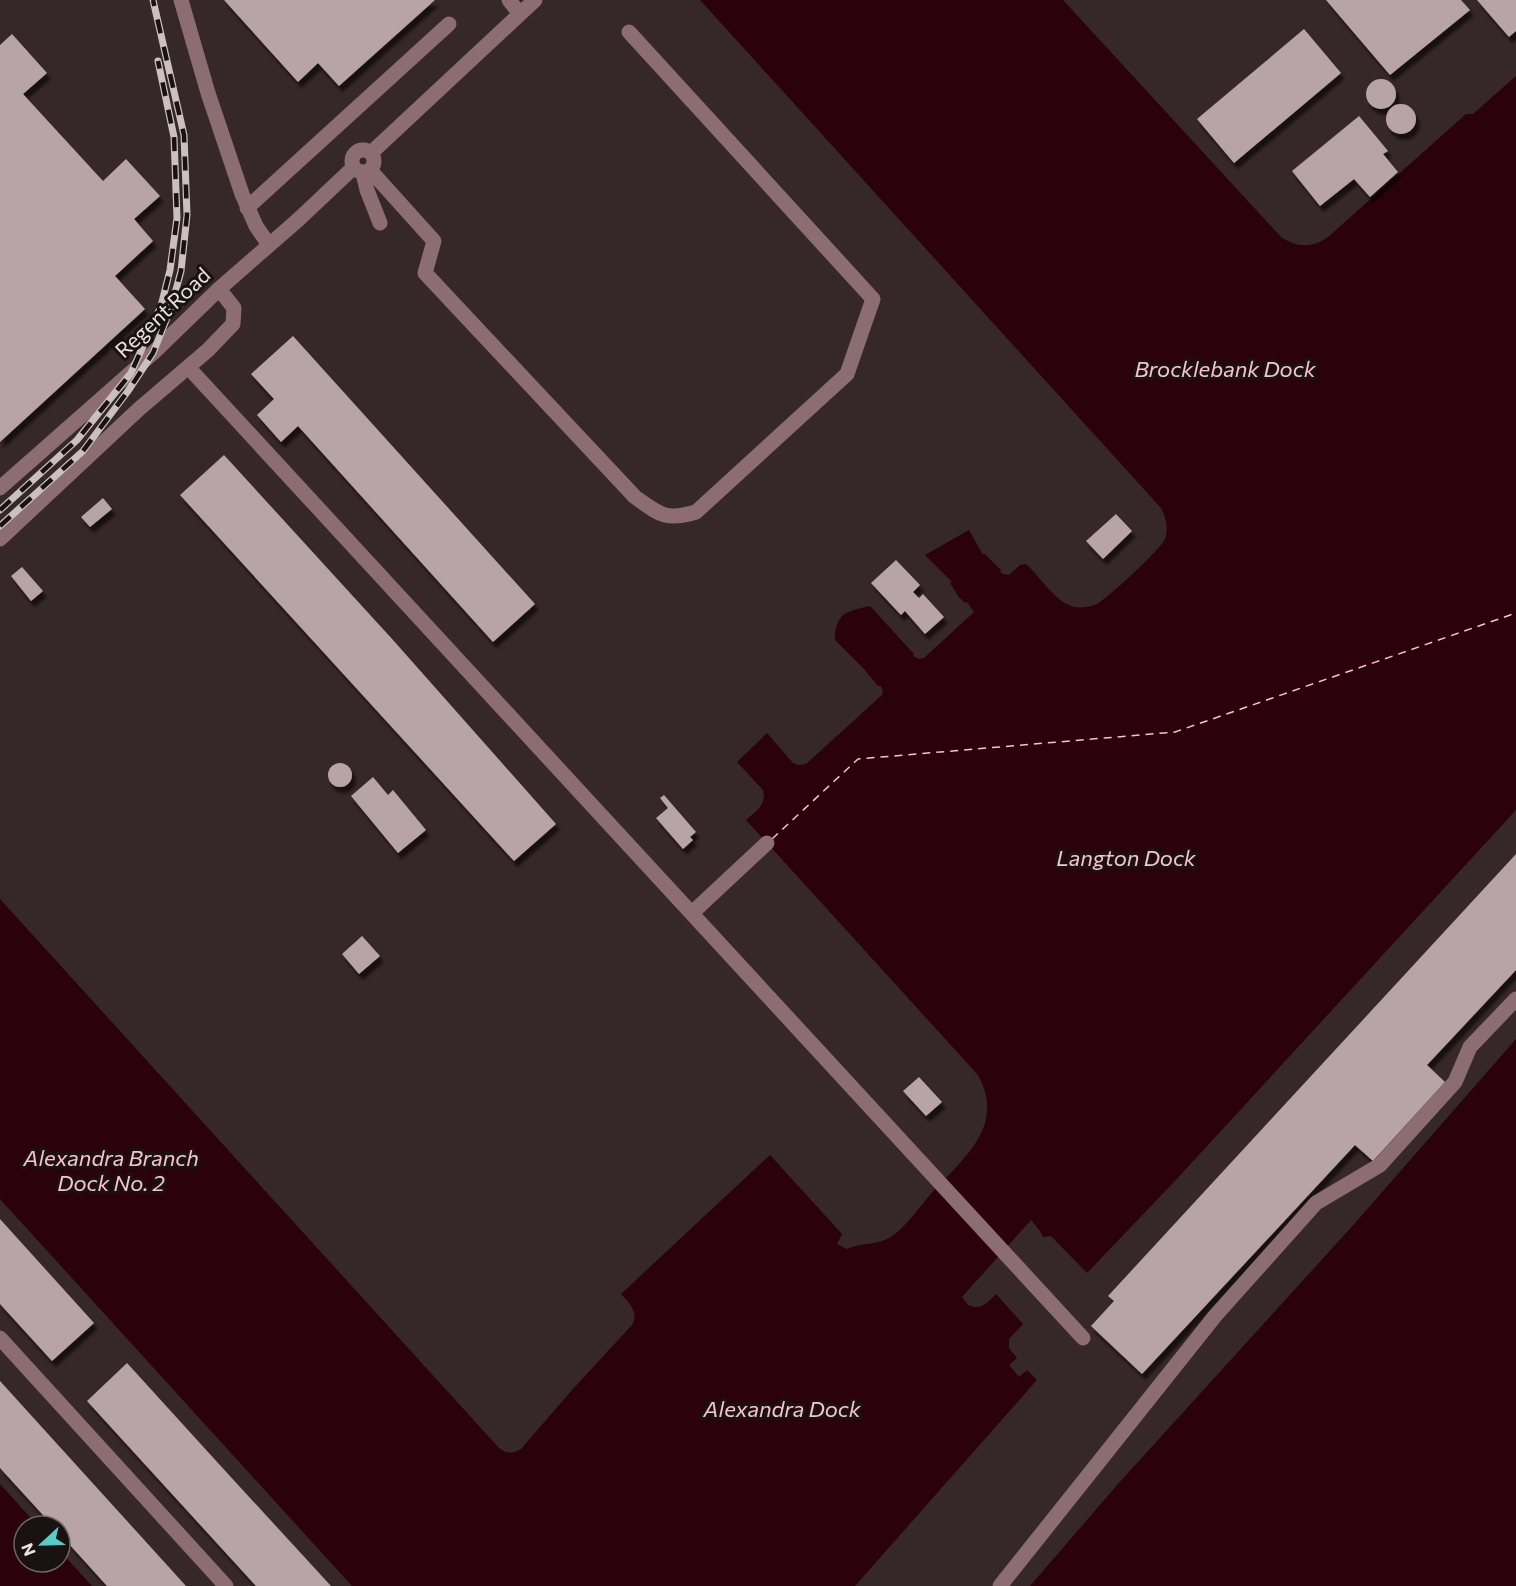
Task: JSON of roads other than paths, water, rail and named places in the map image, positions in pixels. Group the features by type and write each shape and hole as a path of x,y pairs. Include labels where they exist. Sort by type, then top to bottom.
{"street":[{"path":"181,0 208,93 248,208 255,226 268,245"},
{"path":"509,0 520,14"},
{"path":"371,153 535,0"},
{"path":"248,208 449,24"},
{"path":"362,170 373,167 374,159 371,153 364,150 357,151 351,160 434,241 425,273 636,498 658,514 679,517 696,512 847,374 873,299 628,32"},
{"path":"362,170 380,224"},
{"name":"Regent Road","path":"0,488 153,353 268,245 362,170"},
{"path":"0,539 139,410 208,350 233,324 234,308 219,289"},
{"path":"188,368 1083,1338"},
{"path":"692,913 767,843"},
{"path":"1000,1586 1215,1316 1317,1203 1380,1165 1455,1082 1470,1047 1516,999"},
{"path":"0,1338 225,1586"}],"water":[{"path":"700,0 1063,0 1281,237 1299,245 1311,245 1328,237 1466,114 1473,114 1516,76 1516,810 1174,1182 1087,1273 1051,1236 1043,1237 1031,1220 962,1297 968,1305 980,1307 996,1294 1023,1324 1009,1339 1009,1348 1017,1358 1009,1365 1019,1377 1027,1370 1036,1381 855,1586 352,1586 0,1199 0,899 499,1448 510,1453 515,1452 521,1449 632,1325 634,1312 621,1294 770,1155 842,1234 837,1244 847,1249 882,1241 893,1236 966,1156 984,1127 987,1111 986,1094 978,1075 746,820 760,807 764,795 763,790 737,762 767,733 793,763 806,764 882,695 881,686 878,686 835,640 837,624 844,615 870,606 914,654 913,656 919,659 924,658 974,612 967,602 965,603 958,596 950,583 952,582 925,555 969,530 983,555 984,553 1001,570 1000,572 1009,575 1020,565 1026,564 1061,600 1075,607 1089,607 1097,604 1112,593 1154,553 1165,539 1167,531 1161,508"},
{"path":"1516,1039 1516,1586 1030,1586 1118,1484 1356,1222"},
{"path":"0,1484 27,1514 12,1514 12,1574 72,1574 72,1564 92,1586 0,1586"}],"railway":[{"path":"0,526 83,451 153,353 171,308 181,271 187,215 184,135 153,0"},
{"path":"0,510 77,440 131,373 161,306 170,270 177,218 174,137 158,61"}],"water label":[{"name":"Brocklebank Dock","path":"1225,369"},
{"name":"Langton Dock","path":"1126,858"},
{"name":"Alexandra Branch Dock No. 2","path":"111,1170"},
{"name":"Alexandra Dock","path":"782,1409"}]}
